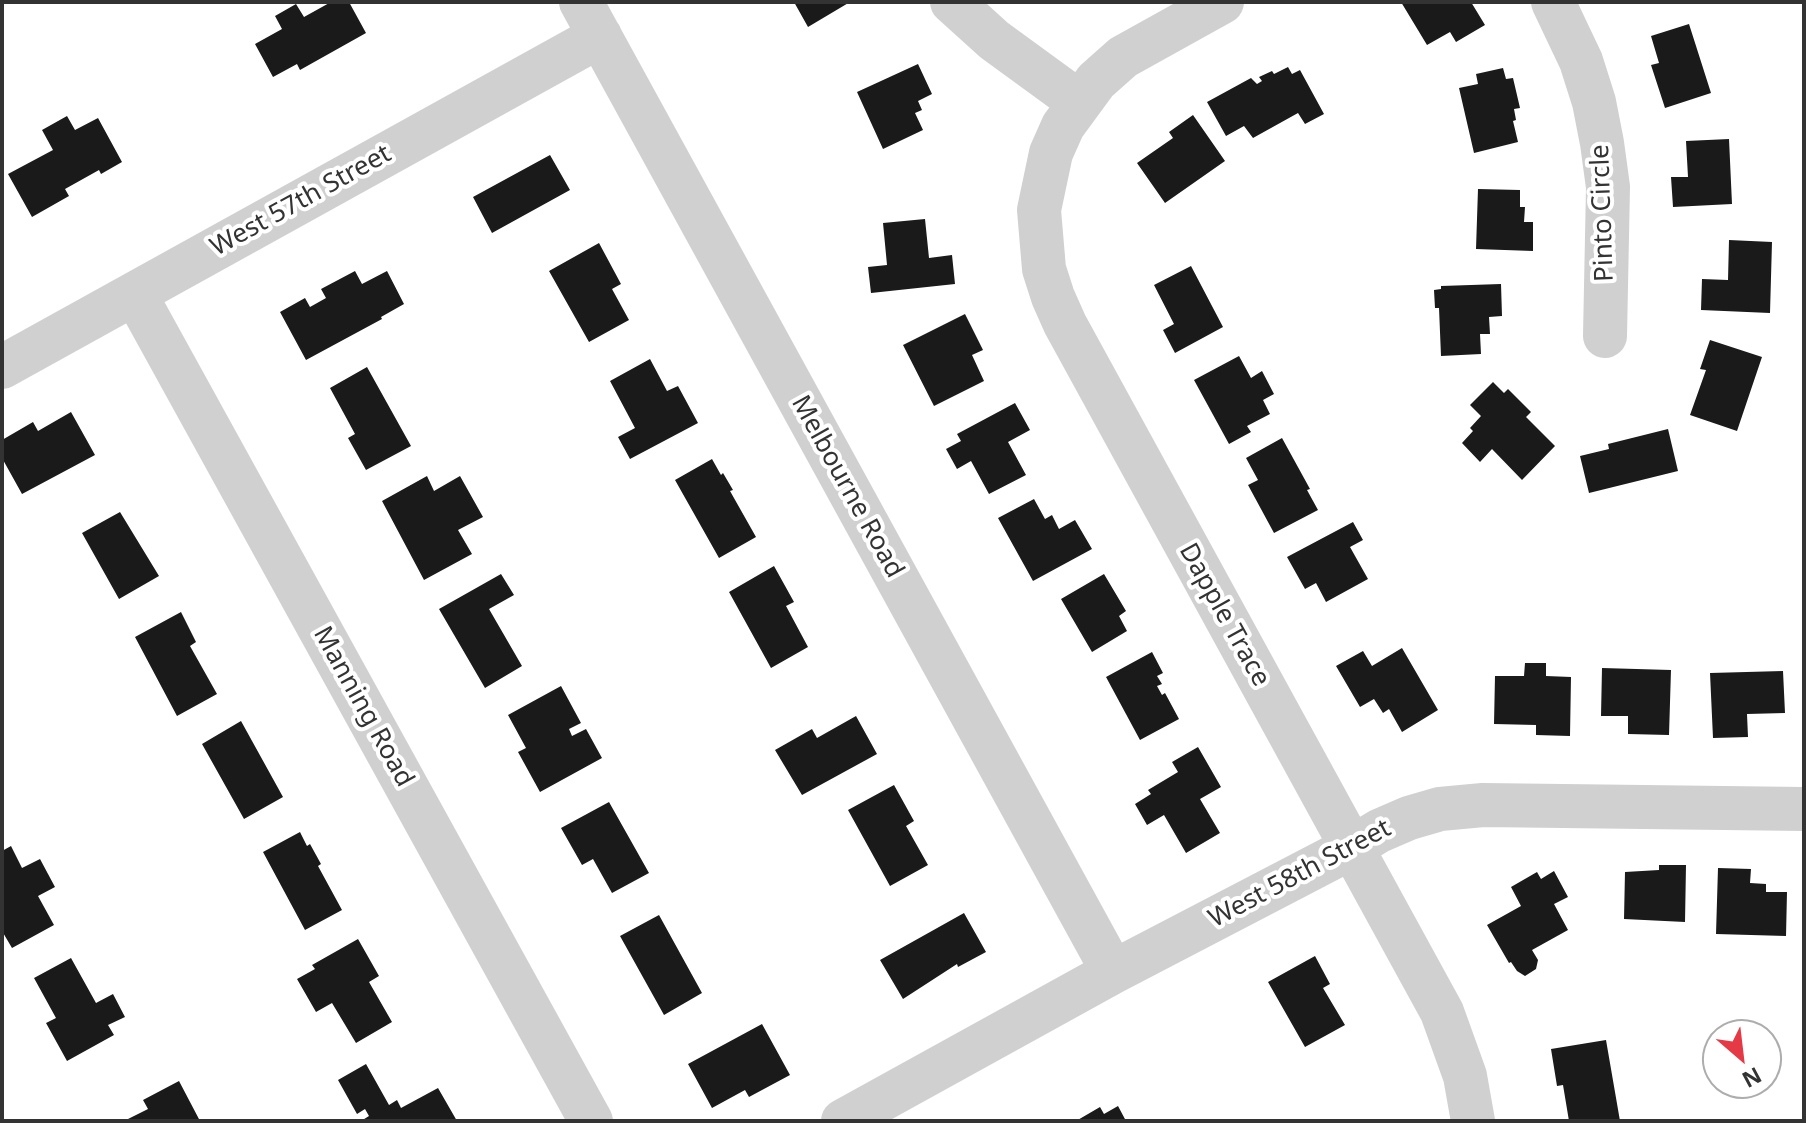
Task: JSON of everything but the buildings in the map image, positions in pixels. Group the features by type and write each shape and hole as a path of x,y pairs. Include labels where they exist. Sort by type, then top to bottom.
{"street":[{"path":"952,2 994,40 1079,102"},
{"name":"Dapple Trace","path":"1222,2 1123,57 1096,81 1079,102 1063,126 1051,153 1039,210 1042,255 1053,297 1442,1012 1463,1067 1473,1121"},
{"name":"Pinto Circle","path":"1553,2 1581,61 1594,102 1602,143 1608,187 1605,336"},
{"name":"West 57th Street","path":"2,367 135,294 591,19"},
{"name":"Melbourne Road","path":"591,19 1113,972"},
{"name":"Manning Road","path":"135,294 591,1121"},
{"name":"West 58th Street","path":"843,1121 1113,972 1409,818 1461,806 1804,809"}]}
